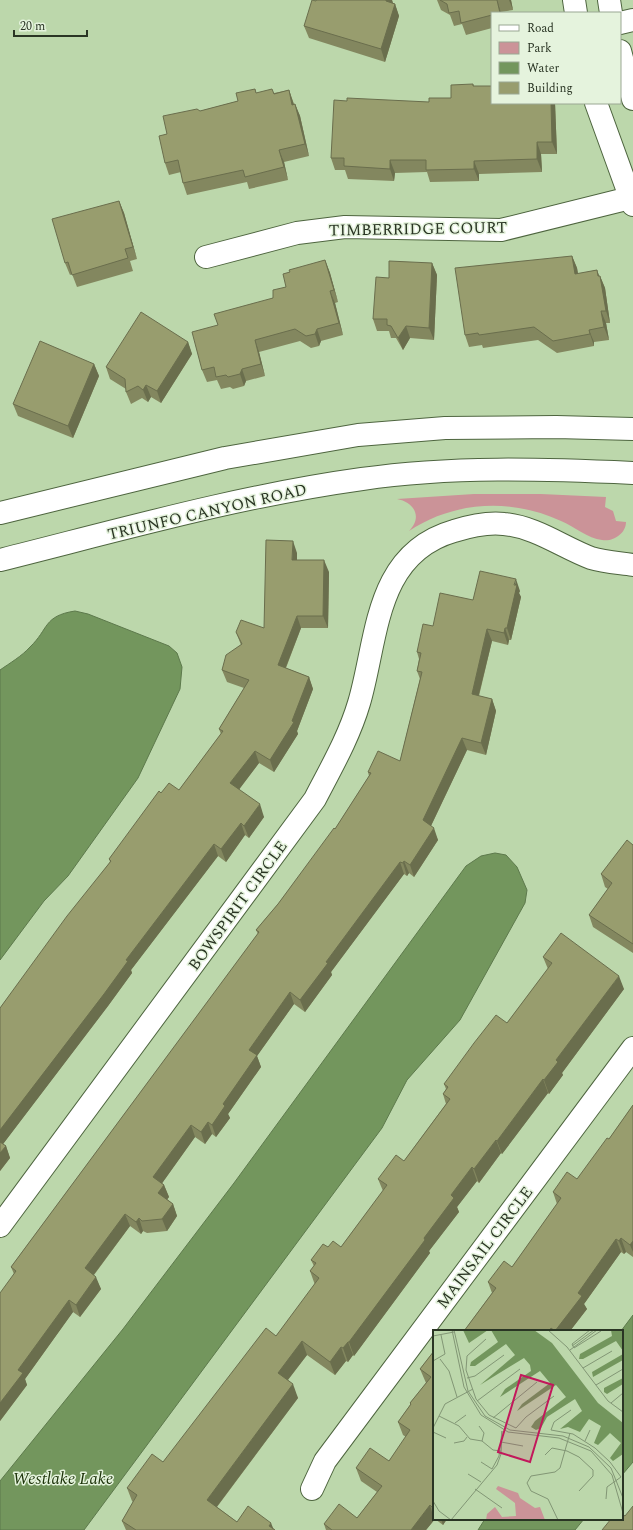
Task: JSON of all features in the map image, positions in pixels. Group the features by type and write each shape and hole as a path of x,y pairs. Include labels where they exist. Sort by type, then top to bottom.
{"street":[{"path":"574,0 576,12"},
{"path":"609,0 611,12"},
{"path":"621,23 633,20"},
{"path":"621,55 633,99"},
{"path":"596,104 632,201"},
{"name":"TIMBERRIDGE COURT","path":"206,257 297,233 345,227 501,230 632,201"},
{"path":"0,513 225,458 358,435 445,428 556,427 633,429"},
{"name":"TRIUNFO CANYON ROAD","path":"0,560 264,495 364,478 439,472 544,470 633,473"},
{"name":"BOWSPIRIT CIRCLE","path":"0,1226 315,799 347,736 359,703 378,617 392,579 414,553 440,535 473,526 504,524 543,535 592,558 633,565"},
{"name":"MAINSAIL CIRCLE","path":"312,1489 325,1462 633,1048"}],"green space":[{"path":"474,494 541,494 606,497 605,507 613,511 616,521 626,522 624,530 618,536 611,540 602,540 586,535 566,523 542,514 503,506 484,506 445,514 426,521 409,531 415,521 415,511 408,503 397,499"}],"water":[{"path":"75,611 88,614 169,646 177,653 182,667 180,689 138,778 68,876 44,901 0,960 0,670 27,650 48,624 57,616"},
{"name":"Westlake Lake","path":"495,853 506,855 517,867 527,890 525,903 460,1020 407,1080 382,1128 84,1530 0,1530 0,1481 123,1329 234,1183 466,866 481,856"},
{"path":"633,1315 633,1462 623,1474 623,1330 622,1330"},
{"path":"484,1520 583,1520 575,1530 478,1530"}],"building":[{"path":"312,0 386,0 395,4 381,49 304,26"},
{"path":"440,0 497,0 500,12 491,12 491,15 461,23 459,11 449,13 447,4"},
{"path":"473,84 473,86 491,86 491,104 551,104 552,142 537,142 537,159 474,161 474,169 426,170 426,160 390,160 390,169 344,166 344,158 331,158 334,100 347,101 347,98 429,102 429,98 451,98 451,85"},
{"path":"255,89 256,93 272,89 274,94 289,90 292,105 295,104 305,144 279,150 284,167 245,177 243,170 183,183 178,160 165,163 159,136 167,134 163,116 197,109 200,111 238,101 236,93"},
{"path":"119,201 133,247 125,249 128,258 72,275 68,262 65,263 52,219"},
{"path":"572,256 575,274 597,270 598,276 600,276 606,311 601,311 604,327 589,330 590,334 553,341 534,327 479,335 478,333 465,335 455,268"},
{"path":"325,260 334,290 330,291 339,323 317,329 315,334 306,336 295,329 255,340 261,364 242,369 240,374 228,377 226,375 216,377 214,367 202,370 192,332 218,325 214,314 273,298 273,290 286,287 283,274 290,272 289,270"},
{"path":"389,261 432,263 429,328 406,326 398,338 391,326 387,325 387,319 373,319 376,277 389,278"},
{"path":"141,312 188,342 157,391 146,385 143,390 138,386 126,392 125,379 106,367"},
{"path":"40,341 94,364 68,426 13,404"},
{"path":"266,540 293,541 292,560 324,560 323,616 297,616 278,665 309,677 292,721 294,722 270,760 255,751 230,783 260,804 244,826 241,823 221,849 214,844 126,960 128,961 104,994 0,1130 0,1008 67,916 111,861 109,859 159,791 161,793 169,783 179,790 223,731 219,729 249,680 222,670 226,655 242,644 236,632 241,620 264,628"},
{"path":"480,571 516,579 514,585 517,585 507,628 505,628 504,633 487,629 472,694 492,699 481,743 462,738 423,820 434,828 410,865 404,861 403,863 400,862 326,962 328,963 300,1000 290,992 249,1050 257,1055 223,1104 225,1106 212,1125 208,1122 201,1132 191,1125 153,1177 164,1185 158,1193 173,1204 162,1219 142,1221 139,1218 136,1222 125,1214 85,1268 96,1277 76,1305 69,1300 18,1370 23,1373 0,1403 0,1293 16,1271 11,1267 259,932 256,930 278,904 334,828 335,829 371,773 368,772 378,751 400,761 422,672 417,671 421,653 417,652 423,624 433,626 440,593 473,600"},
{"path":"627,840 633,845 633,944 589,915 612,883 601,874"},
{"path":"561,933 619,976 556,1060 558,1062 544,1080 543,1079 497,1141 496,1140 474,1169 472,1167 451,1195 454,1198 424,1238 425,1240 349,1342 343,1348 341,1347 330,1362 302,1341 278,1373 293,1384 207,1500 237,1522 248,1506 271,1523 269,1526 275,1530 136,1530 122,1521 137,1495 127,1488 152,1454 163,1462 266,1328 276,1336 319,1278 310,1271 316,1263 311,1260 323,1244 328,1247 333,1241 341,1247 387,1185 378,1179 396,1155 404,1161 450,1099 443,1094 448,1087 444,1084 474,1043 496,1015 507,1023 552,963 543,957"},
{"path":"633,1105 633,1241 630,1245 621,1238 619,1241 616,1239 578,1293 582,1296 556,1330 551,1328 550,1330 465,1330 496,1288 488,1282 504,1261 512,1267 561,1198 553,1192 567,1172 577,1179 607,1138 609,1139"},
{"path":"0,1142 6,1146 0,1153"},
{"path":"433,1352 433,1508 430,1505 411,1530 332,1530 324,1524 339,1504 357,1518 382,1486 356,1468 370,1448 389,1461 410,1430 398,1422 411,1404 410,1403 431,1377 420,1369"},
{"path":"633,1506 633,1530 602,1530 610,1520 623,1520 623,1515 625,1516"}]}
